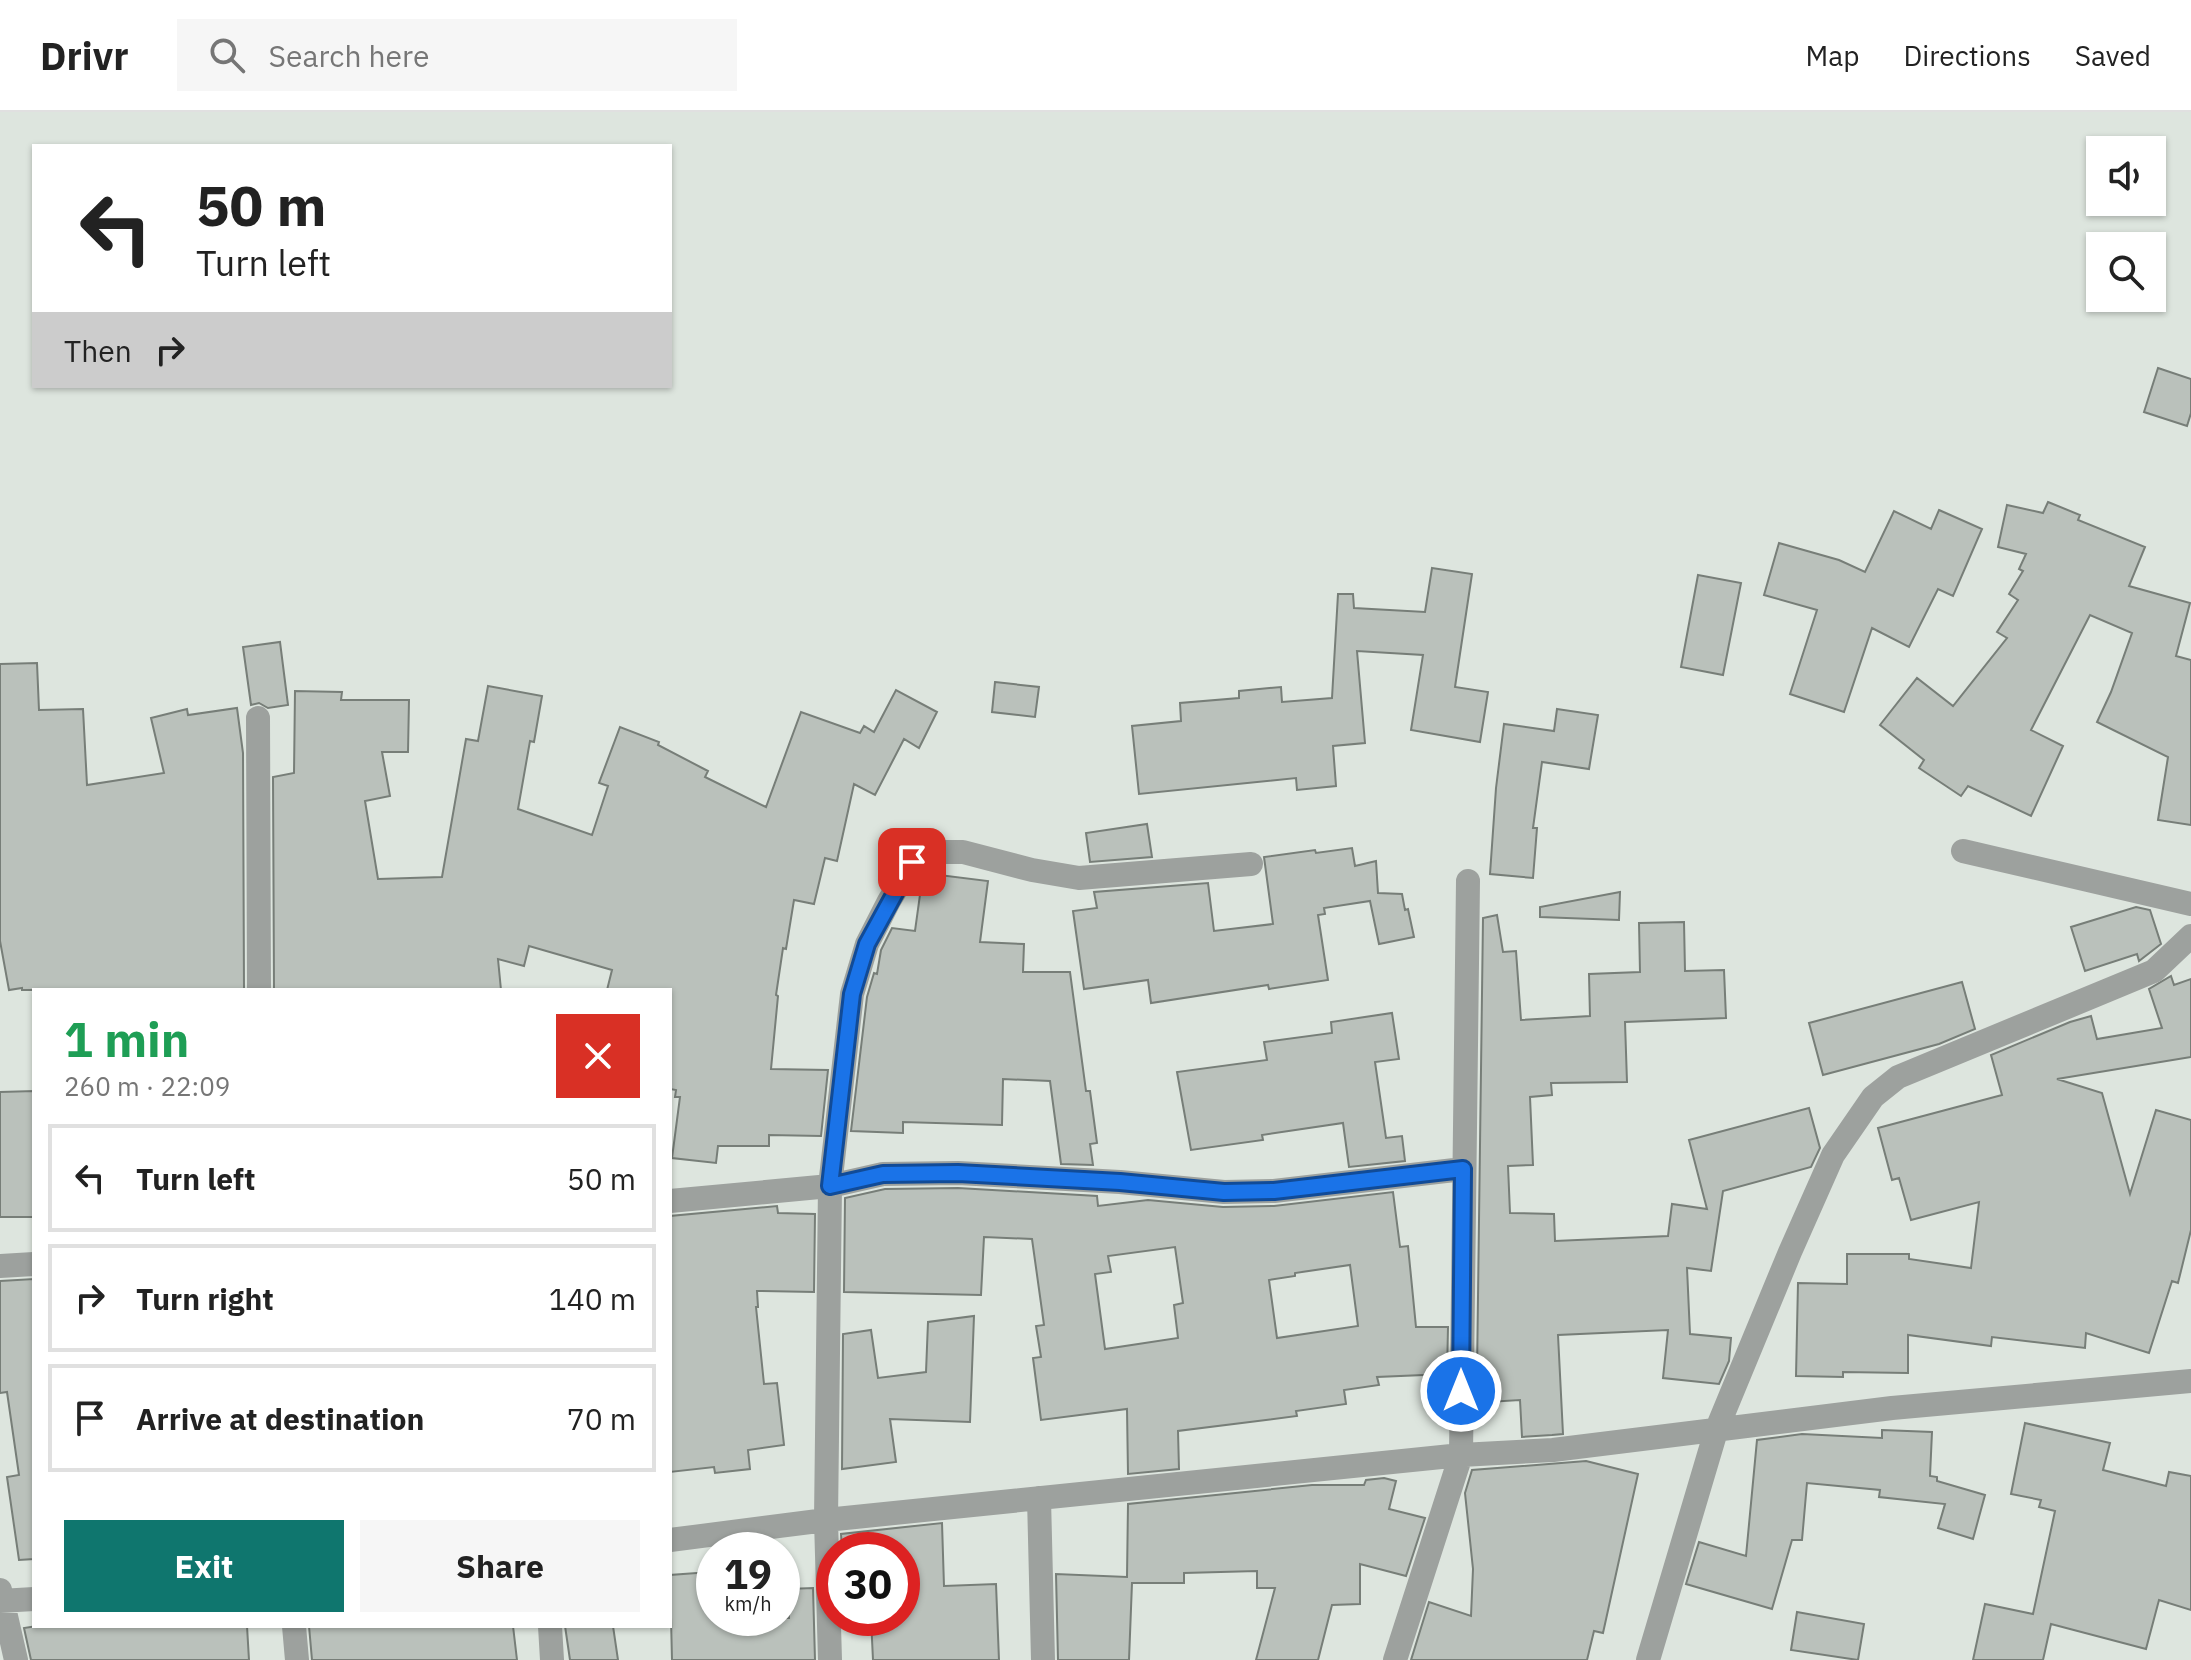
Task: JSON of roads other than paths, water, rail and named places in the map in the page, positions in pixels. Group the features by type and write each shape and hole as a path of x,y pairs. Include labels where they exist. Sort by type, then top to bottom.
{"street":[{"path":"258,718 259,988"},
{"path":"1963,851 2191,904"},
{"path":"830,1660 826,1520 830,1186 852,994 867,944 912,862 932,852 963,852 1032,870 1079,878 1251,864"},
{"path":"1395,1660 1461,1455 1468,881"},
{"path":"1648,1660 1716,1431 1833,1155 1873,1097 1898,1077 2154,971 2191,936"},
{"path":"672,1201 830,1186 883,1174 958,1173 1120,1182 1224,1192 1274,1191 1463,1169"},
{"path":"0,1266 32,1264"},
{"path":"672,1540 826,1520 1461,1455 1553,1450 1892,1408 2191,1381"},
{"path":"1039,1498 1043,1660"},
{"path":"16,1660 1,1598 32,1599"},
{"path":"294,1628 297,1660"},
{"path":"550,1628 552,1660"}]}
